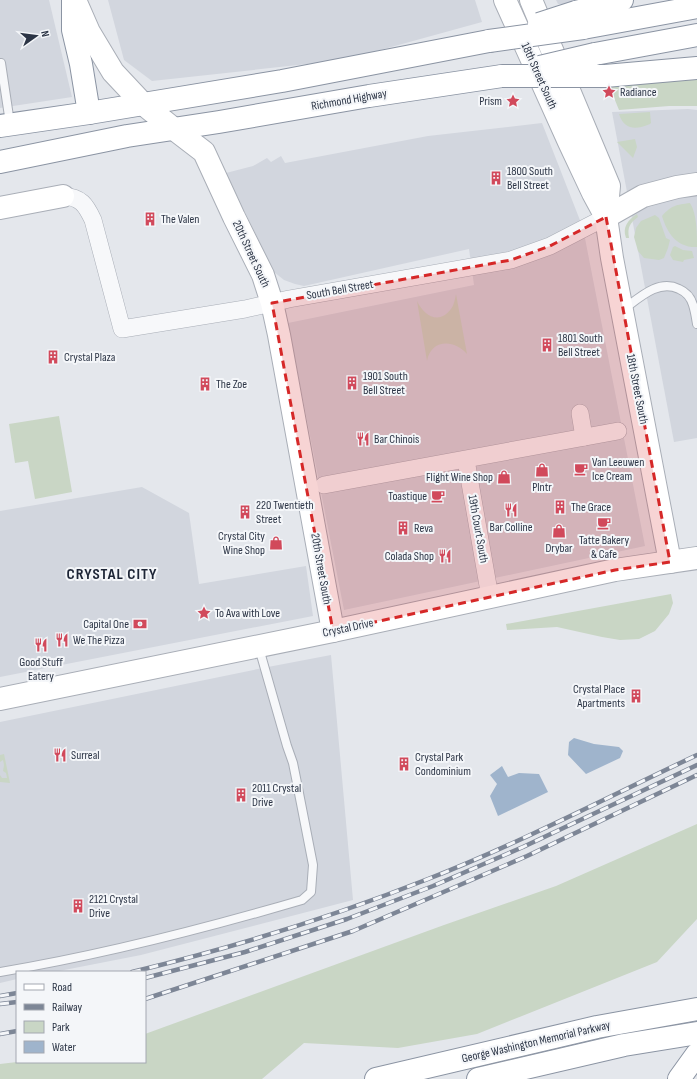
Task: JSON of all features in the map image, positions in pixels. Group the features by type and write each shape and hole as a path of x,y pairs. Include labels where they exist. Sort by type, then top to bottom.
{"main road":[{"name":"20th Street South","path":"74,0 89,32 111,69 143,104 204,152 234,217 258,264 272,303 333,631"},
{"path":"74,0 72,30 81,64 89,113"},
{"name":"18th Street South","path":"505,0 569,142 593,193 606,216"},
{"name":"18th Street South","path":"531,0 609,186 606,216 612,258 670,562"},
{"path":"580,20 622,0"},
{"path":"5,125 89,113 282,81 489,41 580,20 697,7"},
{"name":"Richmond Highway","path":"0,162 103,141 369,96 502,76 595,54 697,35"},
{"path":"502,76 605,76 697,68"},
{"name":"South Bell Street","path":"606,216 643,196 677,187 697,184"},
{"path":"0,208 63,196"},
{"name":"Crystal Drive","path":"0,699 333,631 615,570 697,558"},
{"name":"George Washington Memorial Parkway","path":"376,1079 597,1027 697,1009"},
{"name":"George Washington Memorial Parkway","path":"478,1079 624,1045 688,1034"},
{"path":"679,1079 697,1054"}],"street":[{"name":"South Bell Street","path":"63,196 72,197 78,200 88,210 93,220 122,329 245,309 511,260 550,246 606,216"},
{"path":"580,413 584,437"},
{"path":"324,485 618,431"},
{"name":"19th Court South","path":"466,460 490,597"}],"lane":[{"path":"1,63 5,125"},
{"path":"622,311 653,289 661,287 674,287 689,296 693,305 697,324"},
{"path":"0,972 68,960 206,926 302,900 310,892 312,865 293,763 284,739 258,646"}],"highlighted area":[{"path":"606,217 670,562 615,570 333,631 272,303 511,260 550,246"}],"shaded area":[{"path":"0,0 49,0 72,97 0,108"},
{"path":"108,0 475,0 482,22 344,60 152,81 124,60"},
{"path":"556,0 588,0 572,4 558,4"},
{"path":"688,109 697,110 697,438 674,442 612,112"},
{"path":"542,123 583,228 645,546 344,610 288,323 474,285 469,249 304,286 295,284 284,280 274,272 226,173 253,166 267,158 271,162 281,156 285,163 428,136"},
{"path":"142,487 189,513 199,584 306,566 313,616 0,677 0,511"},
{"path":"331,655 353,900 141,955 59,971 16,971 16,979 0,983 0,722"}],"green space":[{"path":"697,76 697,106 669,106 619,110 608,83"},
{"path":"650,112 651,123 635,128 627,126 619,114"},
{"path":"635,139 637,147 633,158 617,142"},
{"path":"690,203 697,230 697,247 690,247 678,242 670,234 662,216 674,206"},
{"path":"637,214 638,217 631,223 628,231 629,238 626,238 625,227"},
{"path":"655,215 659,218 666,238 670,240 664,258 659,260 644,258 638,251 634,237 636,228 641,221"},
{"path":"675,246 683,250 692,251 694,258 684,260 683,262 673,260 670,255 673,247"},
{"path":"456,294 467,354 462,349 450,344 438,345 429,354 427,361 417,301 424,311 432,317 442,317 452,307"},
{"path":"59,416 72,492 35,499 28,461 15,463 9,424"},
{"path":"671,594 673,603 669,614 655,631 639,639 620,640 557,627 507,630 506,624"},
{"path":"4,754 10,783 0,782 0,775 2,778 7,778 6,773 3,771 3,760 0,762 0,755"},
{"path":"697,824 697,919 657,962 477,1034 398,1048 304,1043 262,1079 0,1079 0,1064 16,1062 146,1063 146,1034 444,925 556,886"}],"water":[{"path":"574,738 594,744 619,747 623,751 620,758 586,774 568,755 569,742"},
{"path":"502,766 508,777 519,773 539,774 548,792 498,816 490,796 497,784 490,775"}],"railway":[{"path":"136,971 207,953 282,931 392,893 496,850 697,755"},
{"path":"146,978 245,952 347,919 433,886 523,847 697,765"},
{"path":"146,999 353,931 527,856 697,775"},
{"path":"0,996 16,993"},
{"path":"0,1004 16,1002"},
{"path":"0,1034 16,1031"}],"place":[{"name":"Radiance","path":"609,92"},
{"name":"Prism","path":"513,101"},
{"name":"1800 South Bell Street","path":"496,178"},
{"name":"The Valen","path":"150,219"},
{"name":"1801 South Bell Street","path":"547,345"},
{"name":"Crystal Plaza","path":"53,357"},
{"name":"1901 South Bell Street","path":"352,383"},
{"name":"The Zoe","path":"205,384"},
{"name":"Bar Chinois","path":"363,439"},
{"name":"Van Leeuwen Ice Cream","path":"581,469"},
{"name":"Plntr","path":"542,470"},
{"name":"Flight Wine Shop","path":"504,477"},
{"name":"Toastique","path":"438,496"},
{"name":"The Grace","path":"560,507"},
{"name":"Bar Colline","path":"511,510"},
{"name":"220 Twentieth Street","path":"245,512"},
{"name":"Tatte Bakery & Cafe","path":"604,523"},
{"name":"Reva","path":"403,528"},
{"name":"Drybar","path":"559,531"},
{"name":"Crystal City Wine Shop","path":"276,543"},
{"name":"Colada Shop","path":"445,556"},
{"name":"To Ava with Love","path":"204,613"},
{"name":"Capital One","path":"140,624"},
{"name":"We The Pizza","path":"62,640"},
{"name":"Good Stuff Eatery","path":"41,645"},
{"name":"Crystal Place Apartments","path":"636,696"},
{"name":"Surreal","path":"60,755"},
{"name":"Crystal Park Condominium","path":"404,764"},
{"name":"2011 Crystal Drive","path":"241,795"},
{"name":"2121 Crystal Drive","path":"78,906"}],"district":[{"name":"CRYSTAL CITY","path":"112,574"}]}
